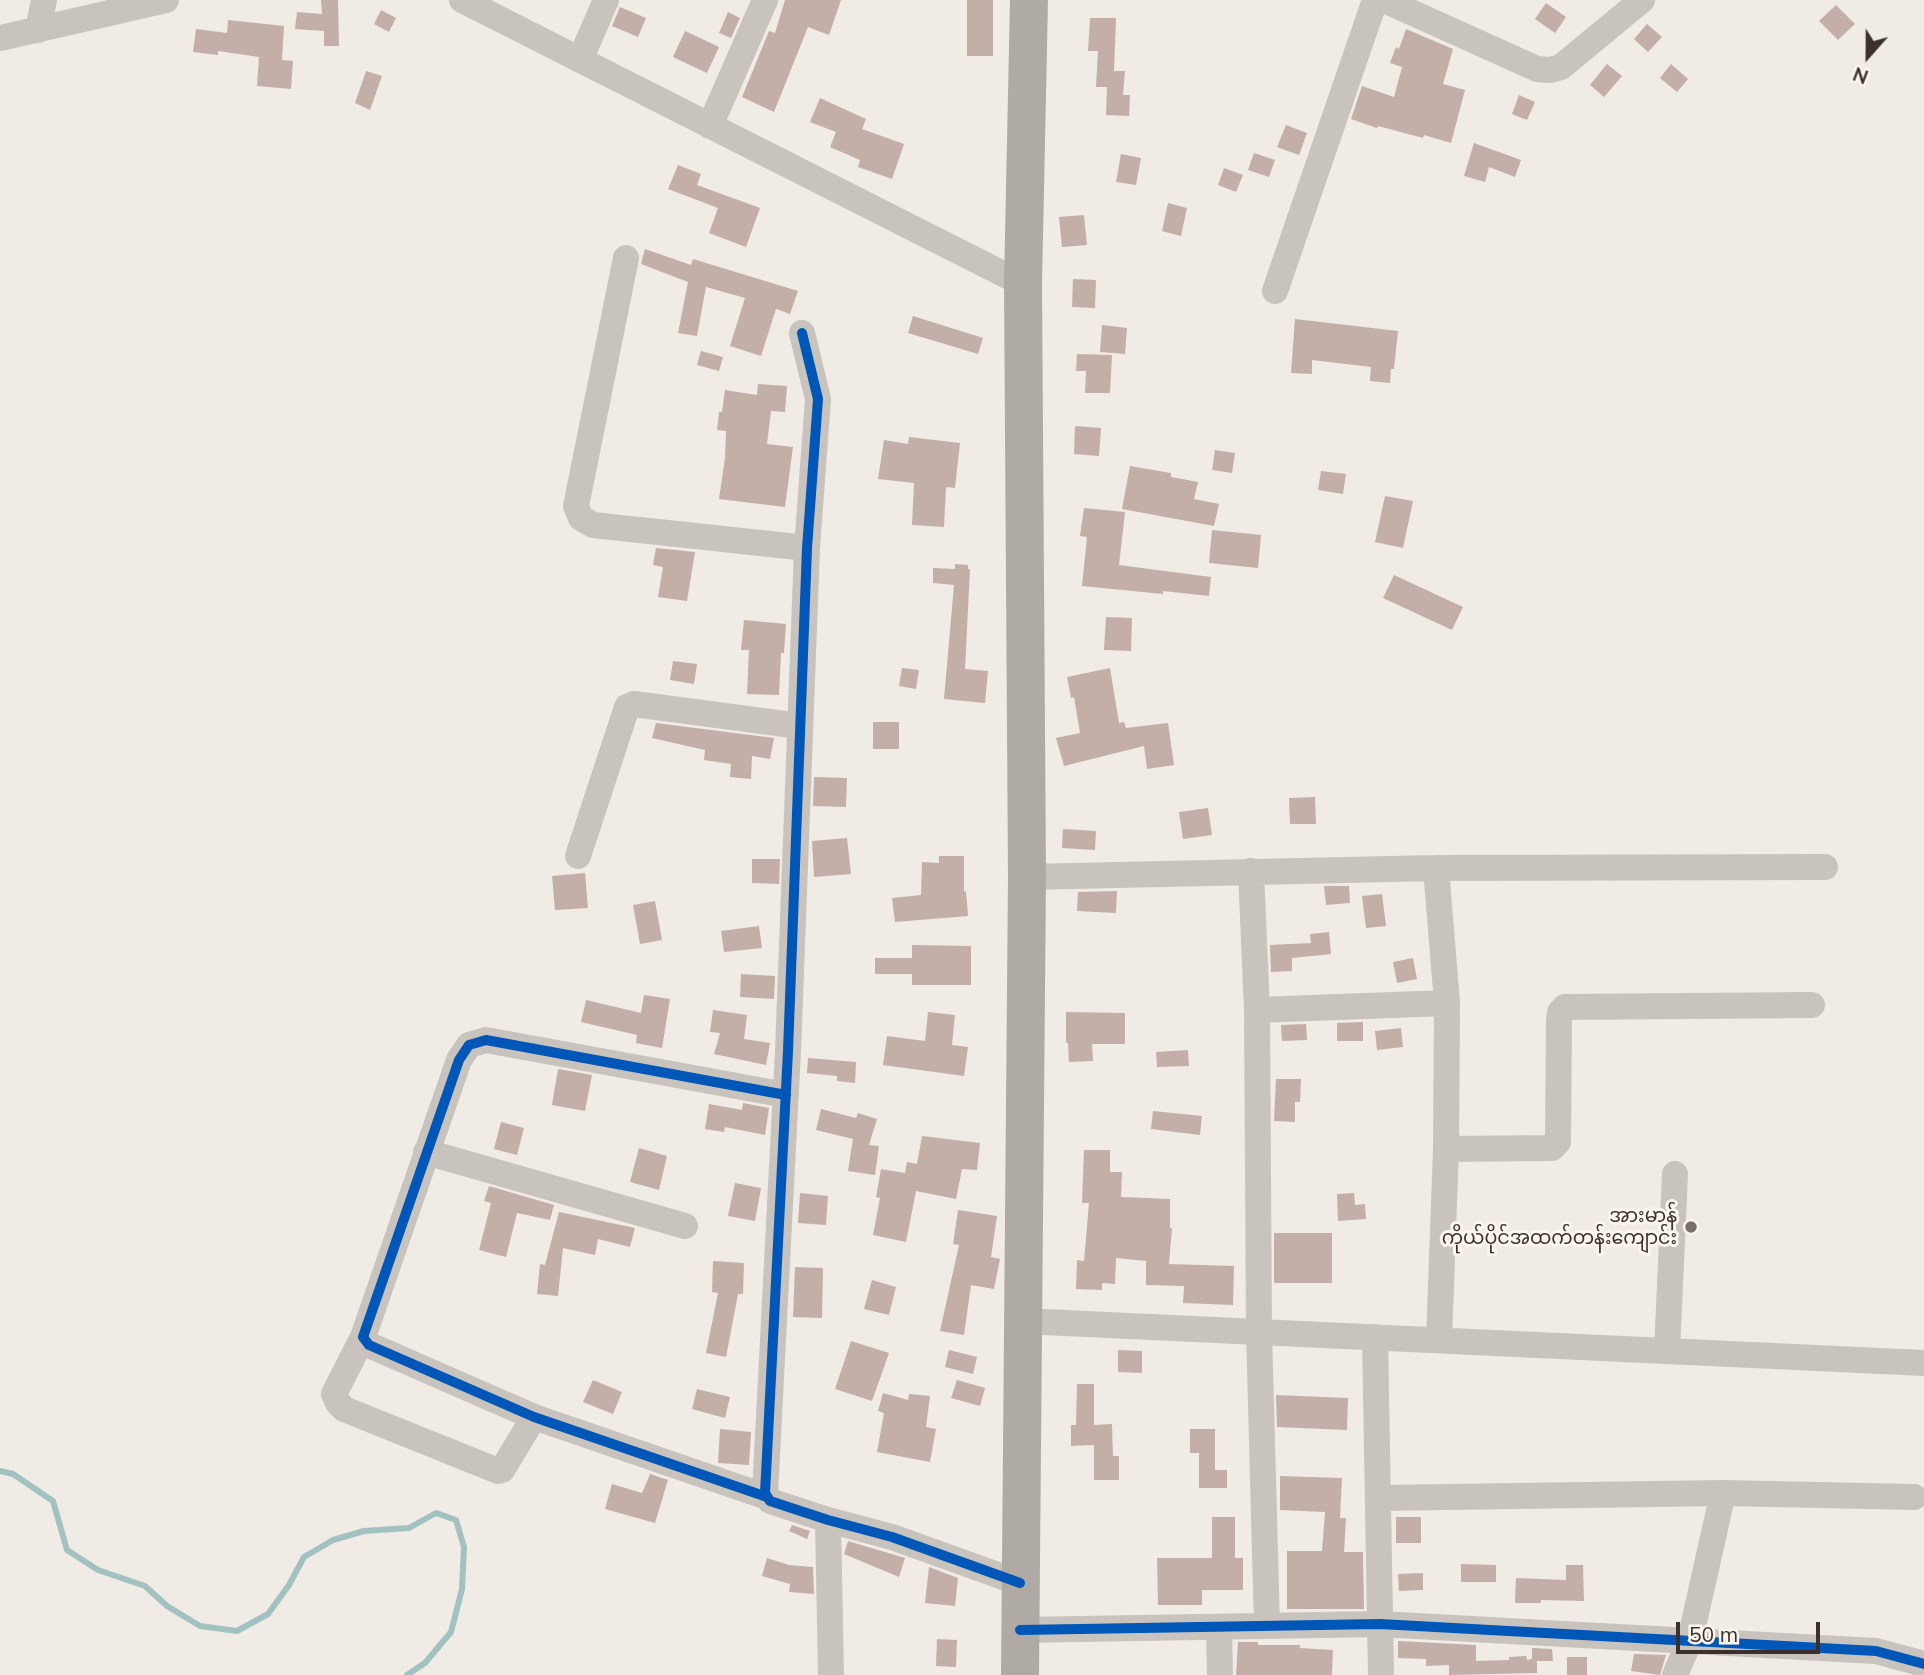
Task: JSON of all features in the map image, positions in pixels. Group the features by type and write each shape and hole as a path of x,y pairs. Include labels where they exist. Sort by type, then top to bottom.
{"highway":[{"path":"1020,1675 1027,877 1023,284 1029,0"}],"street":[{"path":"38,30 44,0"},
{"path":"0,38 166,0"},
{"path":"462,0 1023,284"},
{"path":"580,60 606,0"},
{"path":"710,126 765,0"},
{"path":"1275,291 1375,0"},
{"path":"1384,0 1537,69 1550,70 1561,67 1642,0"},
{"path":"626,258 576,506 581,518 593,525 807,548"},
{"path":"767,1497 807,548 818,399 802,333"},
{"path":"578,856 627,707 634,704 800,726"},
{"path":"1027,877 1436,868 1825,867"},
{"path":"1436,868 1447,1003 1446,1149 1438,1340"},
{"path":"1251,871 1257,1010 1259,1332 1267,1626"},
{"path":"1257,1010 1447,1003"},
{"path":"1446,1149 1552,1148 1558,1142 1559,1020 1560,1012 1565,1007 1812,1005"},
{"path":"534,1416 502,1470 498,1471 344,1409 338,1404 334,1394 363,1337 459,1060 469,1045 486,1040 786,1096"},
{"path":"426,1152 685,1226"},
{"path":"1667,1351 1675,1174"},
{"path":"1022,1321 1924,1363"},
{"path":"363,1337 369,1345 534,1416 767,1497 771,1501 892,1537 1020,1583"},
{"path":"1375,1337 1381,1675"},
{"path":"1378,1499 1723,1493 1914,1497"},
{"path":"1675,1675 1690,1640 1723,1493"},
{"path":"828,1520 831,1675"},
{"path":"1020,1630 1380,1624 1876,1651 1924,1664"},
{"path":"1219,1627 1220,1675"}],"building":[{"path":"321,0 338,0 339,46 324,46 324,31 295,29 297,12 322,14"},
{"path":"785,0 841,0 829,35 808,27 774,112 742,97 769,31 775,33"},
{"path":"967,0 993,0 993,56 967,56"},
{"path":"1546,3 1566,17 1555,33 1535,19"},
{"path":"1836,5 1855,24 1838,40 1819,21"},
{"path":"620,7 646,18 638,37 612,26"},
{"path":"381,10 396,18 389,32 374,24"},
{"path":"728,12 740,18 731,38 719,33"},
{"path":"1090,18 1116,18 1114,71 1125,71 1123,95 1130,95 1129,116 1106,115 1107,87 1096,87 1098,51 1088,51"},
{"path":"228,20 284,26 282,60 293,61 291,89 257,86 259,57 218,51 218,55 193,52 196,29 227,33"},
{"path":"1647,24 1662,37 1648,52 1634,39"},
{"path":"1406,29 1453,49 1443,84 1465,90 1451,143 1424,135 1423,138 1378,126 1377,128 1351,119 1362,86 1394,97 1402,67 1390,63 1396,47 1399,49"},
{"path":"685,31 719,47 707,73 673,57"},
{"path":"1607,64 1622,76 1604,97 1590,85"},
{"path":"1671,64 1688,79 1677,92 1660,78"},
{"path":"366,71 382,76 370,110 355,103"},
{"path":"1519,95 1535,102 1527,120 1512,114"},
{"path":"820,98 866,119 862,129 904,144 892,179 858,167 860,160 830,147 836,132 810,122"},
{"path":"1286,125 1307,133 1299,155 1277,147"},
{"path":"1474,143 1521,160 1515,177 1489,167 1485,182 1464,176"},
{"path":"1254,153 1275,160 1269,177 1248,170"},
{"path":"1121,154 1141,158 1136,185 1116,182"},
{"path":"678,165 701,174 697,185 760,208 746,247 709,233 718,208 668,189"},
{"path":"1224,168 1243,175 1236,192 1218,185"},
{"path":"1168,203 1187,208 1181,236 1162,231"},
{"path":"1084,215 1087,245 1062,247 1059,217"},
{"path":"645,249 691,265 693,259 798,291 790,314 776,309 761,356 730,346 745,298 706,287 697,336 678,333 688,282 641,264"},
{"path":"1073,279 1096,280 1095,308 1072,307"},
{"path":"913,316 983,338 978,354 908,333"},
{"path":"1295,319 1398,331 1390,383 1370,381 1371,367 1312,360 1312,374 1291,373"},
{"path":"1102,325 1127,328 1125,354 1100,352"},
{"path":"701,351 723,357 719,371 697,365"},
{"path":"1077,354 1112,355 1110,393 1085,393 1086,371 1076,371"},
{"path":"758,384 787,386 785,412 771,411 767,444 793,447 785,507 719,499 726,431 717,430 725,390 757,395"},
{"path":"1075,426 1101,428 1099,456 1074,454"},
{"path":"909,437 960,443 955,488 946,487 944,527 912,525 914,483 878,479 884,440 908,444"},
{"path":"1215,450 1235,453 1232,473 1212,470"},
{"path":"1130,466 1171,473 1171,477 1198,482 1194,499 1219,504 1214,526 1122,509"},
{"path":"1321,471 1346,474 1343,494 1318,490"},
{"path":"1385,496 1413,501 1403,548 1375,542"},
{"path":"1084,508 1125,512 1119,565 1211,577 1209,596 1082,586 1087,537 1080,536"},
{"path":"1212,530 1261,535 1258,568 1209,563"},
{"path":"656,548 695,552 687,601 658,597 663,567 653,565"},
{"path":"955,564 968,565 970,569 965,669 988,671 985,703 944,699 954,585 933,583 933,568 955,569"},
{"path":"1394,575 1463,607 1452,630 1383,598"},
{"path":"1106,617 1132,618 1131,651 1104,650"},
{"path":"744,620 786,624 784,653 781,653 779,695 747,694 749,650 741,650"},
{"path":"673,661 697,664 694,684 670,680"},
{"path":"902,668 919,670 916,689 899,686"},
{"path":"1110,668 1119,723 1124,722 1126,728 1168,723 1174,765 1147,769 1144,746 1064,766 1056,738 1080,733 1074,697 1071,698 1067,677"},
{"path":"873,722 899,722 899,749 873,749"},
{"path":"656,723 774,738 770,759 752,756 751,779 730,777 731,764 704,760 705,750 652,738"},
{"path":"814,777 847,778 846,807 813,806"},
{"path":"1315,797 1316,824 1290,824 1289,798"},
{"path":"1208,808 1212,835 1183,839 1179,812"},
{"path":"1063,829 1096,831 1095,850 1062,848"},
{"path":"847,838 851,874 814,877 812,841"},
{"path":"939,856 964,856 964,892 966,891 968,916 895,922 892,898 921,895 922,862 939,863"},
{"path":"752,859 780,859 779,884 752,883"},
{"path":"585,873 588,908 555,910 552,876"},
{"path":"1324,886 1349,886 1350,903 1326,905"},
{"path":"1117,891 1116,913 1077,911 1078,892"},
{"path":"1382,894 1386,926 1366,928 1362,896"},
{"path":"655,901 662,940 640,944 633,905"},
{"path":"759,926 762,948 724,952 721,931"},
{"path":"1329,932 1331,954 1292,958 1292,971 1271,972 1270,945 1311,943 1310,934"},
{"path":"912,945 971,946 971,985 912,985 912,974 875,974 875,958 912,958"},
{"path":"1413,958 1417,979 1397,983 1393,962"},
{"path":"741,974 775,976 774,999 740,997"},
{"path":"644,995 670,999 662,1048 636,1043 637,1035 581,1022 586,1000 641,1013"},
{"path":"713,1010 747,1015 744,1039 770,1043 766,1065 714,1054 720,1033 710,1032"},
{"path":"928,1012 955,1015 952,1045 968,1047 964,1076 883,1065 887,1036 925,1041"},
{"path":"1066,1012 1125,1013 1125,1044 1092,1044 1093,1061 1069,1062"},
{"path":"1363,1022 1363,1041 1337,1041 1337,1023"},
{"path":"1306,1024 1307,1040 1282,1041 1281,1025"},
{"path":"1401,1028 1403,1047 1377,1050 1375,1031"},
{"path":"1188,1050 1189,1066 1157,1067 1156,1052"},
{"path":"808,1058 856,1062 855,1083 837,1081 837,1076 807,1073"},
{"path":"558,1069 592,1075 585,1111 552,1105"},
{"path":"1276,1079 1301,1079 1300,1102 1295,1102 1295,1122 1274,1121"},
{"path":"743,1103 769,1108 765,1135 725,1127 724,1132 705,1129 709,1104 742,1110"},
{"path":"821,1109 856,1118 858,1113 877,1119 869,1145 879,1146 875,1175 848,1171 853,1139 816,1130"},
{"path":"1153,1111 1202,1116 1200,1135 1151,1129"},
{"path":"501,1122 524,1128 517,1155 494,1149"},
{"path":"922,1136 980,1143 977,1170 962,1169 956,1199 916,1191 906,1242 873,1235 880,1198 876,1197 881,1169 905,1173 907,1162 917,1164"},
{"path":"639,1148 667,1156 659,1190 630,1182"},
{"path":"1084,1150 1110,1150 1110,1172 1122,1172 1121,1197 1170,1199 1172,1228 1169,1264 1234,1266 1233,1305 1183,1303 1184,1286 1146,1285 1146,1261 1116,1258 1115,1284 1102,1283 1102,1290 1076,1289 1077,1260 1084,1261 1089,1203 1082,1203"},
{"path":"735,1183 761,1188 755,1221 728,1216"},
{"path":"489,1186 554,1205 550,1220 517,1213 506,1257 479,1250 491,1203 484,1201"},
{"path":"800,1193 828,1196 826,1225 798,1223"},
{"path":"1354,1193 1355,1205 1365,1204 1366,1219 1338,1221 1337,1194"},
{"path":"958,1210 997,1216 991,1257 1000,1259 994,1289 971,1285 964,1335 940,1331 959,1245 953,1244"},
{"path":"559,1212 635,1228 630,1247 598,1239 595,1255 563,1248 558,1296 537,1294 540,1264 545,1265"},
{"path":"1274,1233 1332,1233 1332,1283 1274,1283"},
{"path":"713,1261 744,1263 743,1294 738,1294 726,1357 706,1353 718,1293 712,1292"},
{"path":"795,1267 823,1268 822,1318 793,1317"},
{"path":"872,1280 896,1287 889,1315 864,1309"},
{"path":"851,1341 889,1353 872,1401 835,1389"},
{"path":"949,1350 977,1357 973,1374 945,1367"},
{"path":"1118,1350 1142,1351 1142,1373 1118,1372"},
{"path":"593,1380 622,1392 613,1414 583,1402"},
{"path":"957,1380 985,1388 980,1406 951,1398"},
{"path":"1077,1384 1094,1384 1094,1425 1112,1424 1113,1456 1119,1456 1119,1480 1094,1480 1094,1445 1071,1446 1071,1425 1076,1425"},
{"path":"697,1389 730,1397 725,1418 692,1409"},
{"path":"883,1393 908,1400 909,1394 930,1396 926,1427 936,1429 930,1462 877,1452 884,1413 878,1411"},
{"path":"1276,1395 1348,1398 1347,1430 1277,1427"},
{"path":"720,1429 751,1432 749,1465 718,1463"},
{"path":"1190,1429 1215,1429 1215,1470 1227,1470 1227,1488 1199,1488 1199,1453 1190,1453"},
{"path":"650,1474 668,1480 655,1523 605,1509 612,1484 642,1493"},
{"path":"1280,1476 1342,1478 1340,1518 1346,1518 1344,1552 1363,1552 1364,1609 1287,1609 1287,1551 1322,1551 1325,1512 1280,1510"},
{"path":"1212,1517 1235,1517 1235,1558 1243,1558 1243,1590 1202,1590 1202,1605 1158,1605 1157,1558 1212,1558"},
{"path":"1396,1517 1421,1517 1421,1543 1396,1543"},
{"path":"792,1525 810,1531 807,1539 789,1531"},
{"path":"848,1541 905,1558 899,1577 844,1554"},
{"path":"767,1558 789,1565 813,1567 814,1594 789,1592 790,1584 762,1576"},
{"path":"1461,1564 1496,1565 1496,1582 1461,1582"},
{"path":"1566,1565 1583,1565 1584,1601 1541,1600 1541,1603 1515,1603 1516,1578 1566,1580"},
{"path":"929,1567 958,1578 955,1606 925,1603"},
{"path":"1423,1573 1423,1590 1399,1591 1398,1574"},
{"path":"937,1639 957,1640 956,1667 936,1666"},
{"path":"1398,1641 1476,1645 1476,1661 1509,1660 1509,1657 1526,1656 1527,1660 1532,1659 1532,1648 1552,1649 1553,1661 1537,1661 1537,1673 1449,1675 1449,1665 1426,1666 1426,1659 1398,1658"},
{"path":"1238,1642 1300,1645 1300,1648 1333,1650 1332,1675 1236,1675"},
{"path":"1634,1654 1666,1655 1660,1675 1631,1671"},
{"path":"1567,1657 1587,1657 1587,1675 1567,1675"}],"waterway":[{"path":"0,1471 13,1474 53,1501 67,1550 98,1570 145,1586 167,1606 200,1626 237,1631 268,1614 289,1585 304,1557 333,1540 364,1531 409,1528 436,1513 456,1520 464,1547 462,1589 451,1632 425,1663 407,1675"}],"cycle path":[{"path":"802,333 818,399 807,548 788,1051 765,1493 770,1501 892,1537 1020,1583"},
{"path":"767,1497 534,1417 369,1345 363,1337 459,1060 469,1045 486,1040 786,1095"},
{"path":"1020,1630 1380,1624 1876,1651 1924,1664"}],"place":[{"name":"အားမာန် ကိုယ်ပိုင်အထက်တန်းကျောင်း","path":"1691,1227"}]}
